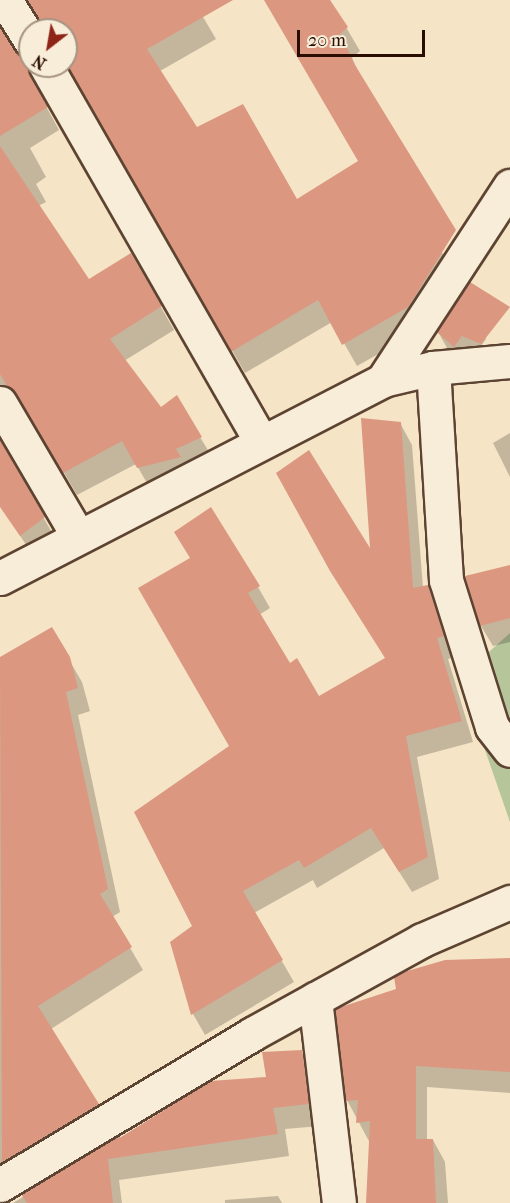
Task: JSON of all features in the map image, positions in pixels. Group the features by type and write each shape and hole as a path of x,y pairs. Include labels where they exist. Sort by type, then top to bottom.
{"street":[{"path":"5,0 18,21"},
{"path":"53,78 260,440"},
{"path":"383,380 510,186"},
{"path":"0,578 260,440 383,380 433,368 510,361"},
{"path":"433,368 446,580 492,727 510,750"},
{"path":"0,403 78,536"},
{"path":"0,1185 315,999 422,940 510,902"},
{"path":"315,999 339,1203"},
{"path":"0,1198 3,1203"}],"green space":[{"path":"510,633 510,822 460,678"}],"building":[{"path":"27,0 233,0 147,49 197,127 243,104 297,199 358,161 264,0 330,0 348,27 340,34 355,65 456,230 408,307 342,345 318,300 231,352 75,78 78,78 78,18 38,18"},
{"path":"0,27 14,50 18,52 18,78 32,78 48,107 0,136"},
{"path":"0,146 89,279 131,253 162,306 110,339 161,407 177,395 202,437 176,449 181,457 137,468 122,441 63,473 16,394 7,386 0,374"},
{"path":"470,282 510,307 481,344 462,336 454,347 437,332"},
{"path":"361,418 401,422 413,588 428,585 444,636 437,638 462,721 406,736 428,857 399,872 371,828 304,868 299,860 243,891 283,960 191,1015 170,942 192,926 134,812 229,746 138,588 190,558 174,532 211,507 260,586 248,593 290,663 297,658 319,696 385,658 330,571 276,473 309,450 370,548"},
{"path":"0,440 45,517 20,536 0,507"},
{"path":"510,565 510,618 480,626 465,576"},
{"path":"52,627 70,657 78,688 66,692 108,889 100,894 132,947 38,1006 99,1104 2,1162 0,657"},
{"path":"510,958 510,1072 416,1066 416,1139 433,1139 436,1203 366,1203 370,1121 356,1123 358,1100 346,1101 335,1009 396,989 394,977 445,960"},
{"path":"302,1050 309,1104 273,1108 278,1134 108,1159 113,1203 27,1203 21,1194 119,1136 120,1138 210,1081 266,1077 262,1052"}]}
